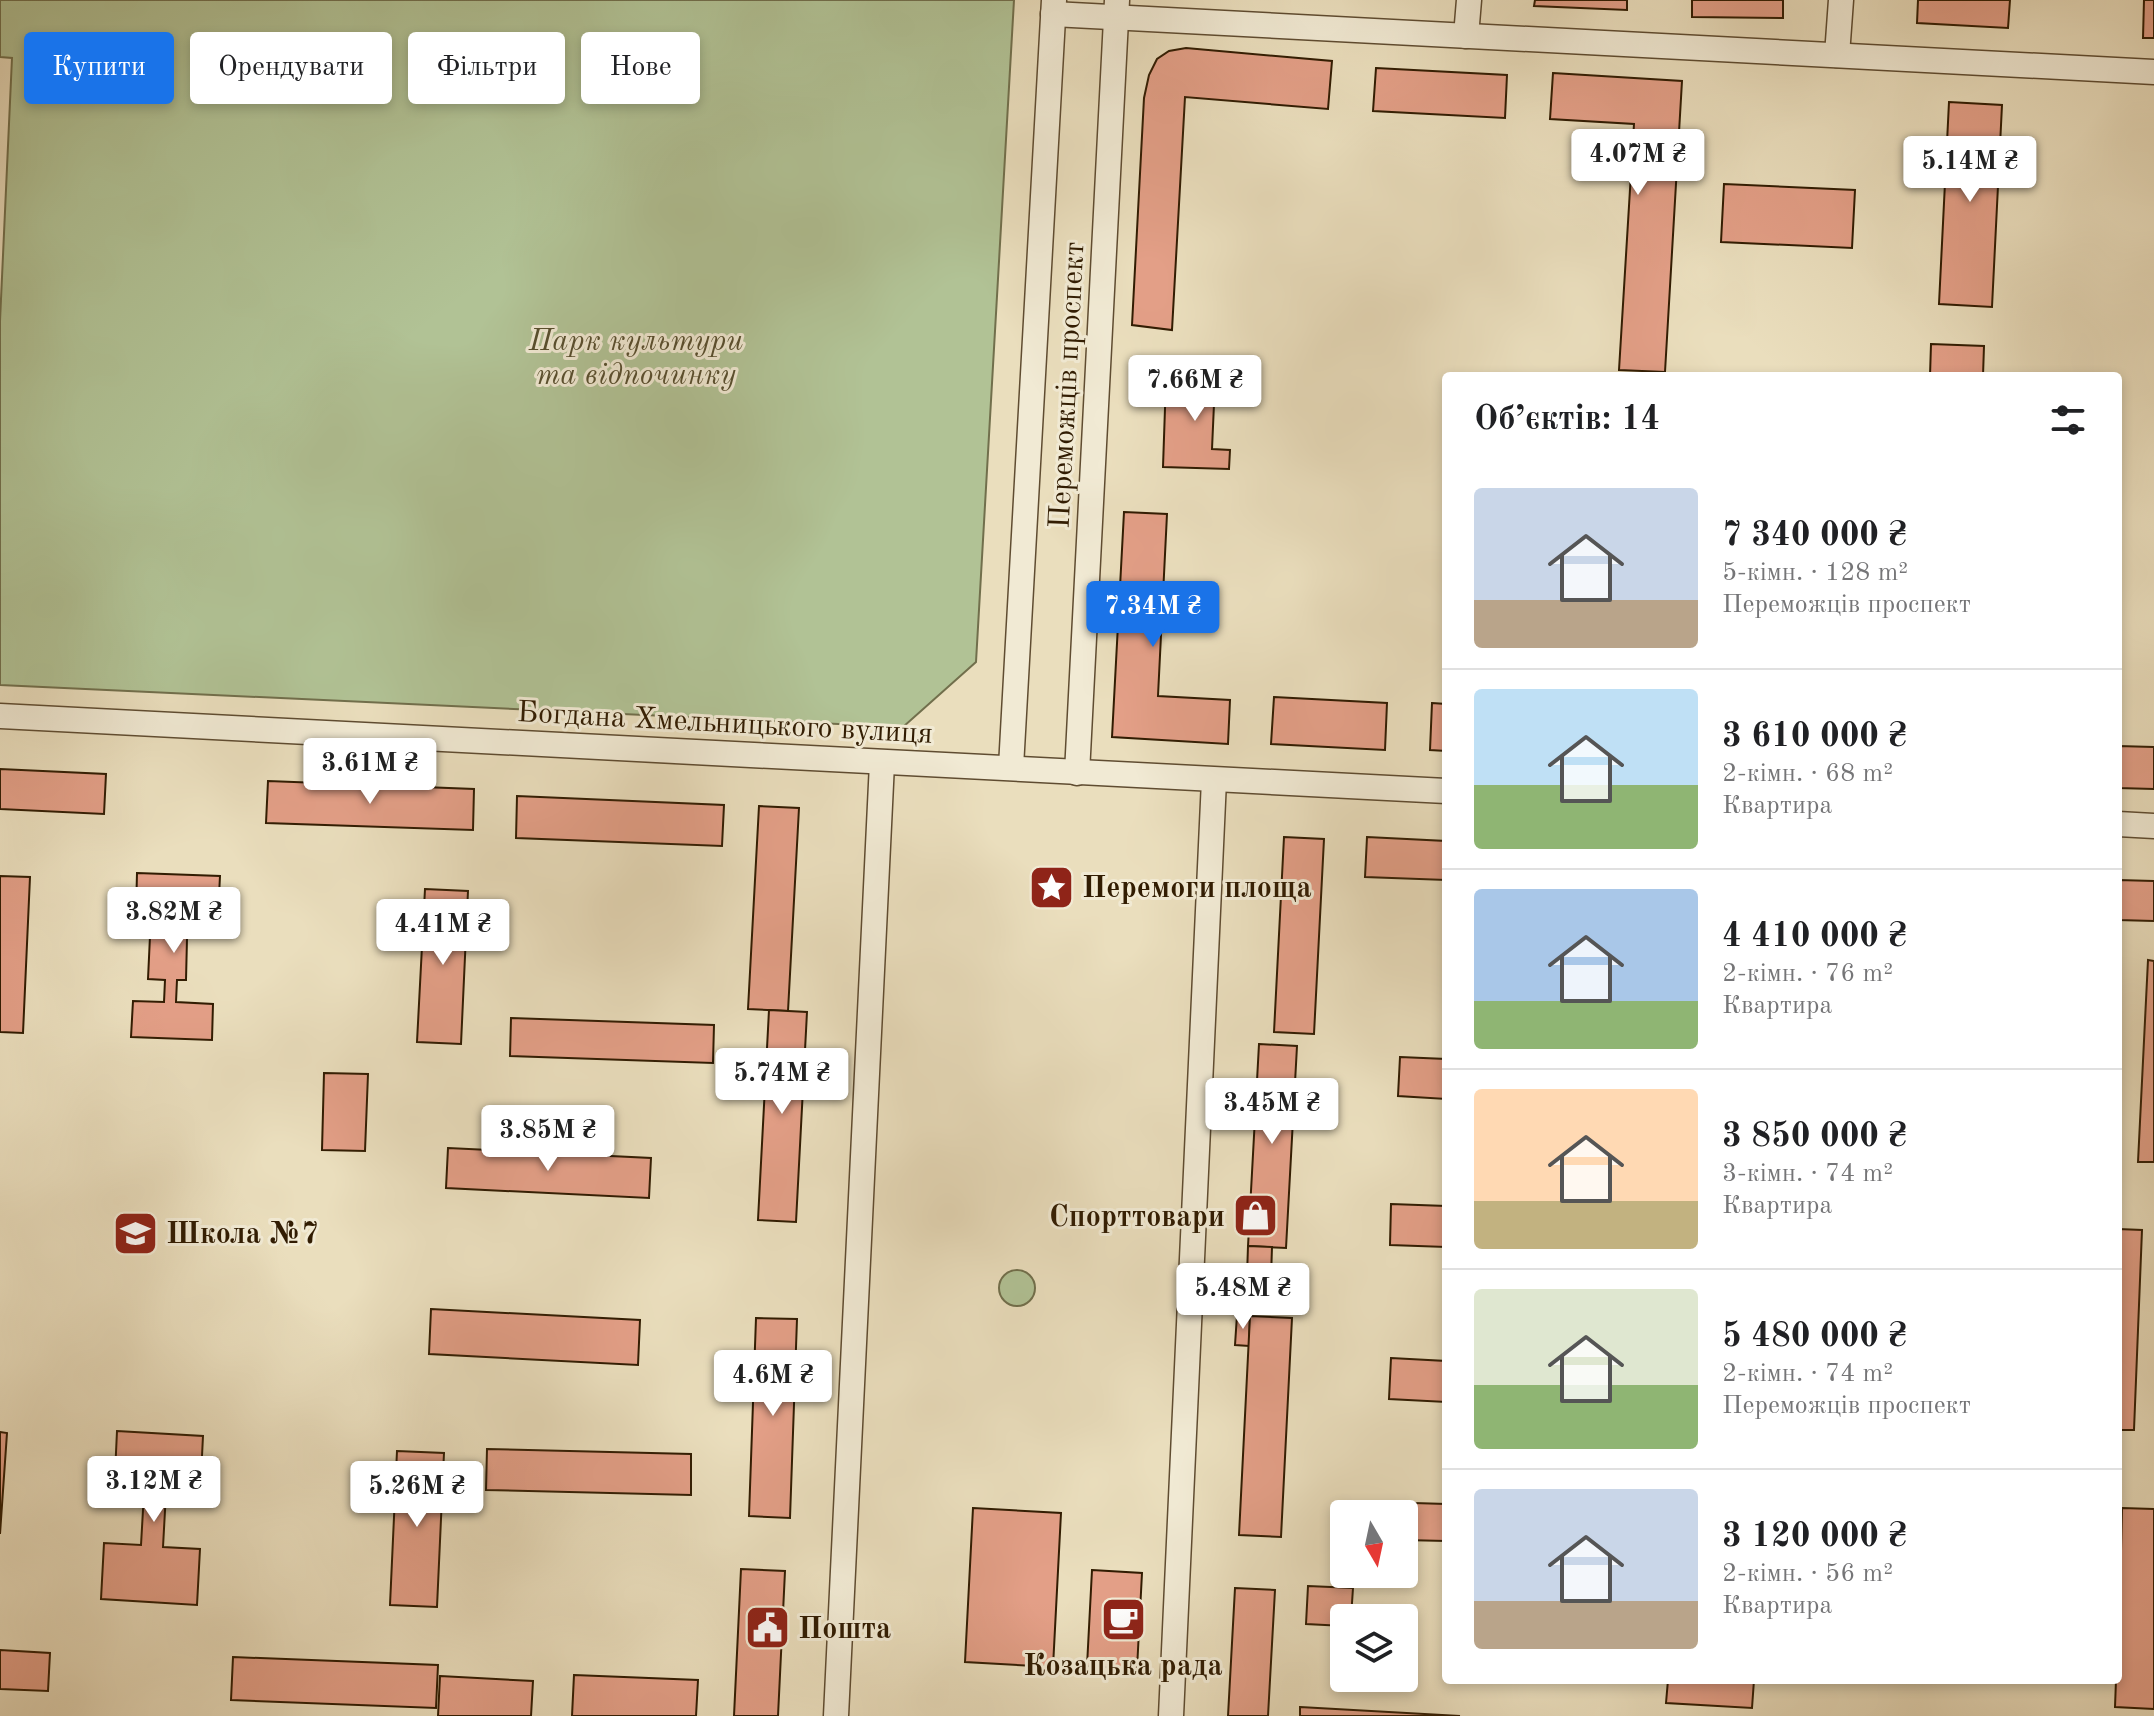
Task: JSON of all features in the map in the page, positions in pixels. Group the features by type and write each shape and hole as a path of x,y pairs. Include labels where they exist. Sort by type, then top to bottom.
{"street":[{"path":"1466,36 1469,0"},
{"path":"1837,55 1841,0"},
{"path":"1054,7 1466,36 2154,72"},
{"name":"Переможців проспект","path":"1011,767 1054,7"},
{"name":"Переможців проспект","path":"1077,773 1116,9"},
{"name":"Богдана Хмельницького вулиця","path":"0,716 1442,791"},
{"path":"836,1716 882,763"},
{"path":"1171,1716 1214,780"},
{"path":"2122,824 2154,826"}],"green space":[{"name":"Парк культури та відпочинку","path":"0,0 1014,0 976,662 903,727 0,685 0,321 12,58 0,57"},
{"path":"1017,1270 1030,1275 1035,1288 1030,1301 1017,1306 1004,1301 999,1288 1004,1275"}],"building":[{"path":"1535,0 1627,0 1627,10 1534,6"},
{"path":"1692,0 1783,0 1783,18 1692,17"},
{"path":"1918,0 2010,0 2008,28 1917,23"},
{"path":"2144,0 2154,0 2154,38 2143,38"},
{"path":"1186,48 1332,61 1328,109 1185,97 1172,330 1132,325 1144,98 1149,75 1157,59 1169,51"},
{"path":"1376,68 1507,75 1505,118 1373,111"},
{"path":"1553,73 1682,81 1665,372 1619,370 1634,124 1550,119"},
{"path":"1949,102 2002,105 1992,307 1939,304"},
{"path":"1724,184 1855,190 1852,248 1721,242"},
{"path":"1931,344 1984,346 1983,372 1930,372"},
{"path":"1166,379 1238,381 1237,405 1214,404 1212,449 1230,450 1229,469 1163,467"},
{"path":"1124,512 1167,514 1158,696 1230,700 1228,744 1112,737"},
{"path":"1274,697 1387,703 1385,750 1271,744"},
{"path":"1432,703 1442,704 1442,751 1430,750"},
{"path":"2122,746 2154,747 2154,789 2122,788"},
{"path":"0,769 106,774 104,814 0,809"},
{"path":"268,781 474,789 473,830 266,823"},
{"path":"517,796 724,805 722,846 516,838"},
{"path":"759,806 799,808 788,1011 748,1009"},
{"path":"1284,837 1324,839 1314,1034 1274,1032"},
{"path":"1367,837 1442,841 1442,880 1365,877"},
{"path":"137,873 220,876 218,916 181,915 180,937 187,938 186,980 177,980 176,1002 213,1004 212,1040 131,1037 133,1001 164,1002 165,980 148,979 150,936 166,937 167,914 136,913"},
{"path":"0,876 30,877 23,1033 0,1032"},
{"path":"2122,880 2154,881 2154,921 2122,920"},
{"path":"425,889 468,891 461,1044 417,1042"},
{"path":"2148,960 2154,961 2154,1162 2138,1162"},
{"path":"769,1010 807,1012 796,1222 758,1220"},
{"path":"511,1018 714,1025 713,1063 510,1056"},
{"path":"1259,1044 1297,1046 1286,1248 1248,1246"},
{"path":"1400,1057 1442,1059 1442,1099 1398,1096"},
{"path":"324,1073 368,1074 365,1151 322,1150"},
{"path":"448,1148 651,1158 649,1198 446,1188"},
{"path":"1391,1204 1442,1206 1442,1247 1390,1245"},
{"path":"2122,1229 2142,1230 2134,1430 2122,1430"},
{"path":"1248,1246 1272,1247 1271,1278 1247,1276"},
{"path":"431,1309 640,1320 638,1365 429,1354"},
{"path":"1237,1315 1250,1316 1249,1346 1235,1345"},
{"path":"1250,1316 1292,1318 1281,1537 1239,1535"},
{"path":"756,1318 797,1319 790,1518 749,1516"},
{"path":"1391,1358 1442,1361 1442,1402 1389,1399"},
{"path":"117,1431 203,1436 201,1476 167,1474 163,1547 200,1549 197,1605 101,1599 104,1543 141,1545 145,1475 115,1474"},
{"path":"0,1432 7,1433 0,1534"},
{"path":"487,1449 691,1454 691,1495 486,1490"},
{"path":"397,1451 444,1453 437,1607 390,1605"},
{"path":"1418,1503 1442,1504 1442,1541 1418,1540"},
{"path":"973,1508 1061,1513 1053,1667 965,1662"},
{"path":"2122,1508 2154,1509 2154,1709 2115,1707 2116,1684 2122,1684"},
{"path":"741,1569 785,1571 778,1716 734,1716"},
{"path":"1092,1570 1142,1573 1137,1669 1087,1666"},
{"path":"1308,1586 1353,1588 1352,1604 1330,1604 1330,1625 1306,1624"},
{"path":"1235,1588 1275,1590 1268,1716 1228,1716"},
{"path":"0,1650 50,1653 48,1691 0,1689"},
{"path":"233,1657 438,1665 436,1708 231,1700"},
{"path":"574,1675 698,1680 696,1716 572,1716"},
{"path":"440,1676 533,1681 531,1716 438,1716"},
{"path":"1668,1684 1754,1684 1752,1708 1666,1703"},
{"path":"1300,1707 1460,1716 1300,1716"}],"place":[{"name":"Перемоги площа","path":"1051,887"},
{"name":"Спорттовари","path":"1256,1216"},
{"name":"Школа №7","path":"135,1233"},
{"name":"Козацька рада","path":"1123,1619"},
{"name":"Пошта","path":"767,1628"}]}
